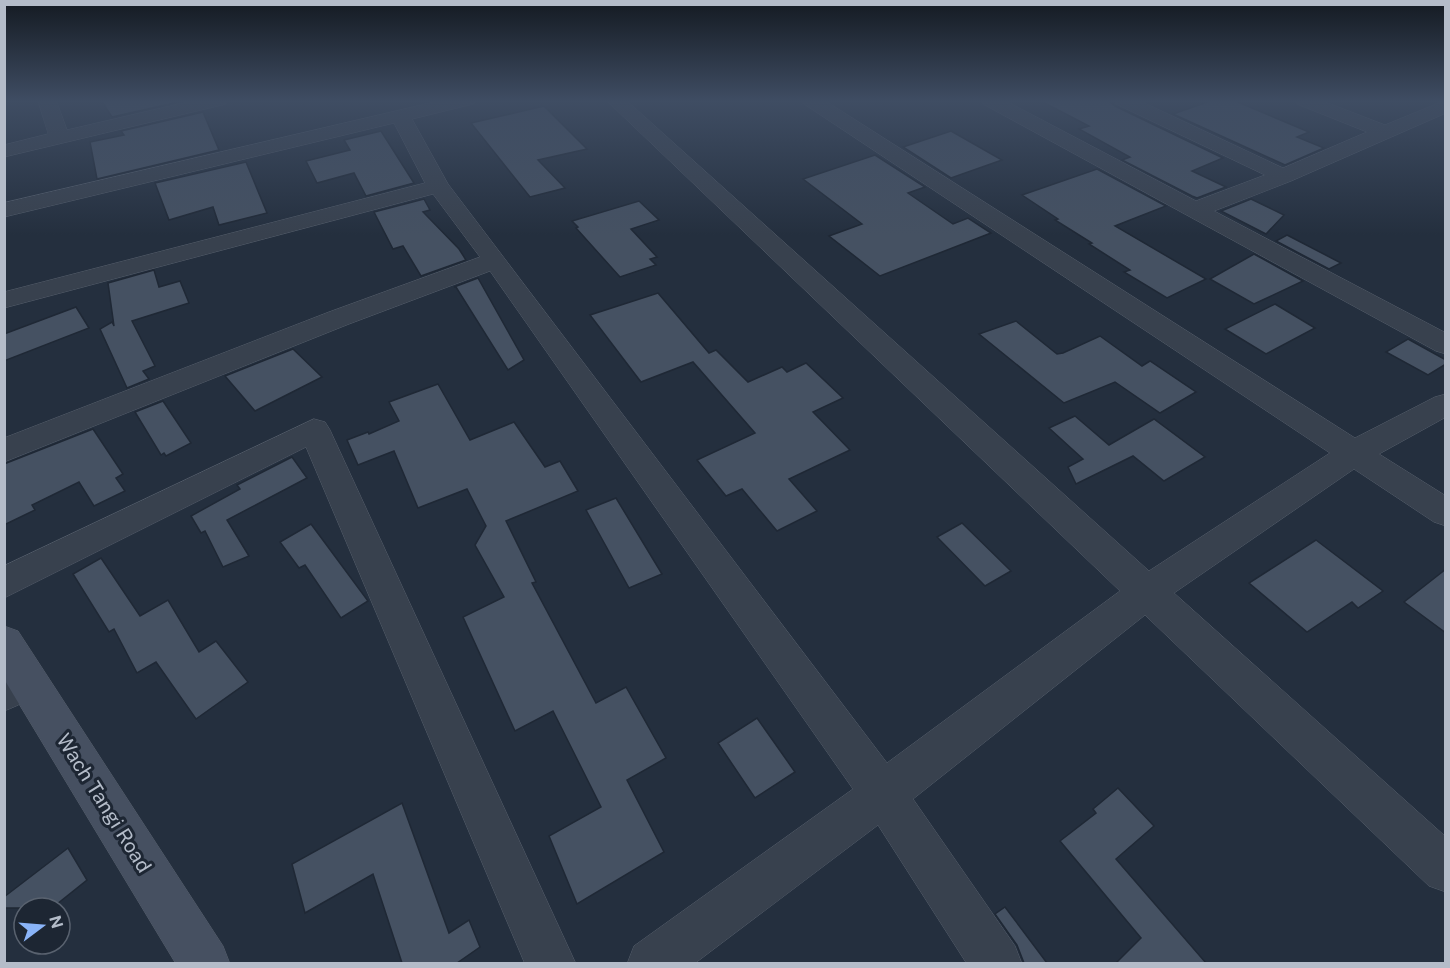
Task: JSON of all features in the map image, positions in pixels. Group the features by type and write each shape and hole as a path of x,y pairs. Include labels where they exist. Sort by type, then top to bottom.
{"main road":[{"name":"Wach Tangi Road","path":"11,671 205,963"}],"street":[{"path":"4,151 26,145"},
{"path":"4,210 274,145"},
{"path":"416,145 438,186 495,260 883,794 998,963"},
{"path":"664,145 1145,593 1446,869"},
{"path":"880,145 1446,513"},
{"path":"1074,145 1446,345"},
{"path":"1218,145 1283,176"},
{"path":"1195,210 1354,145"},
{"path":"4,300 438,186"},
{"path":"4,451 339,318 495,260"},
{"path":"652,963 883,794 1145,593 1354,453 1446,404"},
{"path":"4,583 314,430 551,963"}],"building":[{"path":"91,145 217,145 219,150 97,179"},
{"path":"347,145 390,145 414,183 366,196 354,173 317,183 306,161 350,150"},
{"path":"489,145 583,145 587,149 538,160 565,188 530,197"},
{"path":"976,145 1002,160 951,178 903,147"},
{"path":"1108,145 1196,145 1223,158 1192,171 1226,187 1197,198 1122,160 1130,157"},
{"path":"1241,145 1317,145 1324,148 1285,165"},
{"path":"875,155 925,187 908,193 953,224 968,218 991,233 880,276 829,236 862,224 803,179"},
{"path":"246,162 267,213 219,225 213,207 169,220 155,183"},
{"path":"1097,169 1166,206 1115,226 1206,279 1167,298 1124,272 1130,270 1089,244 1092,243 1055,220 1058,219 1022,195"},
{"path":"424,199 430,210 423,212 459,249 466,260 421,276 403,246 393,249 374,212"},
{"path":"1251,199 1284,215 1266,234 1221,211"},
{"path":"639,201 659,220 631,229 657,257 650,259 656,265 620,277 572,221"},
{"path":"1287,235 1341,263 1329,269 1276,241"},
{"path":"1254,254 1303,281 1254,304 1210,279"},
{"path":"154,270 159,287 180,281 189,303 132,321 155,366 143,371 149,379 127,388 100,329 112,322 114,326 108,283"},
{"path":"478,278 524,360 508,370 454,287"},
{"path":"658,293 709,353 716,350 748,382 782,367 787,372 806,363 843,398 813,412 850,450 789,479 817,511 777,531 742,489 726,496 697,460 755,433 693,362 641,382 590,315"},
{"path":"1275,304 1315,328 1266,354 1225,329"},
{"path":"76,307 89,328 4,361 4,334"},
{"path":"1016,321 1057,354 1100,336 1142,366 1150,361 1196,392 1160,413 1115,382 1064,403 979,334"},
{"path":"1408,339 1446,360 1446,364 1428,375 1386,352"},
{"path":"293,349 322,377 255,411 225,376"},
{"path":"438,384 470,440 514,422 545,467 560,461 578,491 506,521 536,582 532,583 596,703 626,687 666,758 627,780 664,852 577,904 549,836 601,807 553,711 515,731 463,617 504,597 475,545 486,526 467,489 418,508 394,451 358,465 347,440 368,432 369,434 399,421 389,402"},
{"path":"163,401 191,443 166,456 164,453 161,455 135,412"},
{"path":"1075,416 1109,445 1154,419 1205,457 1164,481 1133,456 1076,484 1068,467 1083,459 1049,428"},
{"path":"93,429 123,474 116,478 125,491 94,506 79,482 32,505 35,510 4,525 4,464"},
{"path":"292,457 307,478 227,520 249,556 223,567 205,531 201,533 191,516 240,489 237,485"},
{"path":"616,498 662,574 629,588 586,510"},
{"path":"962,523 1011,571 985,586 937,537"},
{"path":"311,524 368,601 341,618 305,565 299,568 280,542"},
{"path":"1316,540 1383,591 1358,608 1352,602 1307,632 1249,583"},
{"path":"101,558 140,616 168,600 199,652 216,641 248,682 196,719 156,662 137,673 114,629 109,632 73,574"},
{"path":"1446,569 1446,633 1404,602"},
{"path":"757,718 795,772 755,798 718,743"},
{"path":"1118,788 1154,826 1116,859 1206,963 1116,963 1141,938 1060,841 1096,813 1093,809"},
{"path":"402,803 449,933 469,920 480,947 457,963 402,963 373,874 305,913 292,864"},
{"path":"68,848 87,880 67,896 12,896 12,908 4,908 4,897"},
{"path":"1005,907 1047,963 1024,963 1017,945 995,914"}]}
